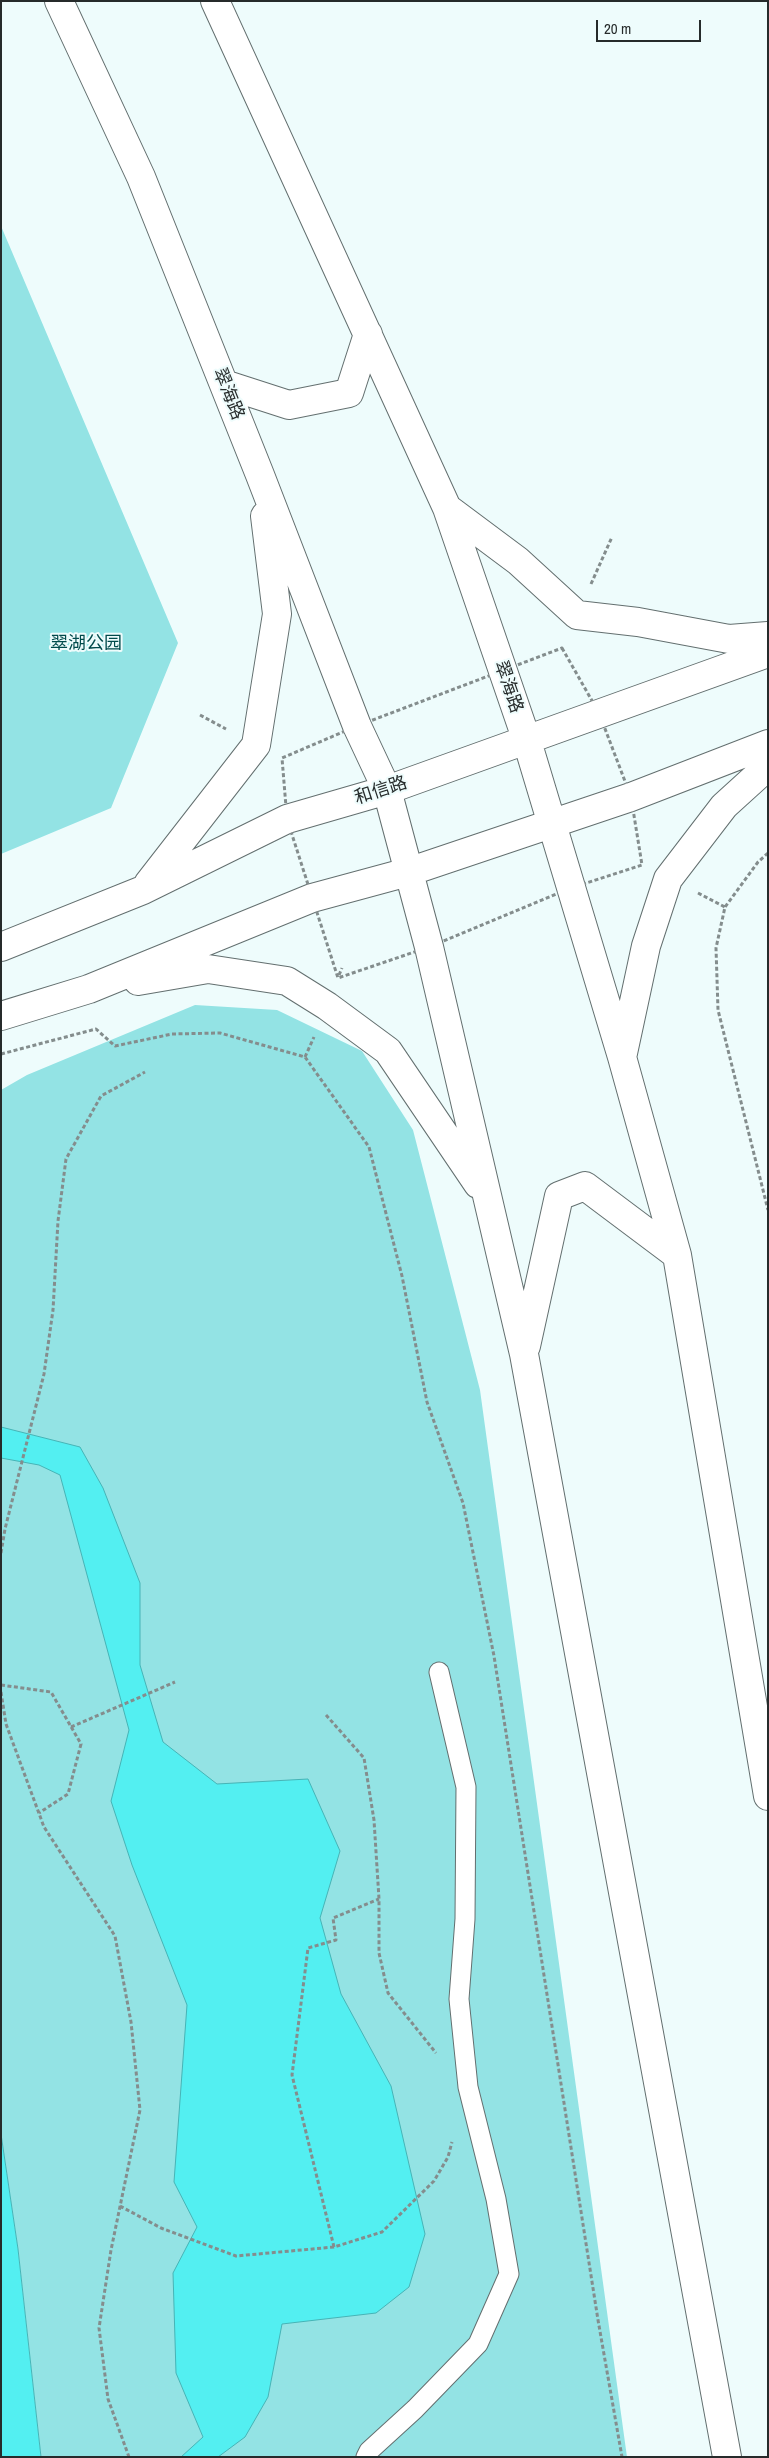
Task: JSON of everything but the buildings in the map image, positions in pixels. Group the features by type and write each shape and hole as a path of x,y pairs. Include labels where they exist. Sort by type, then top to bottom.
{"street":[{"name":"翠海路","path":"59,1 141,177 260,475 357,726 387,790 430,947 524,1354 727,2457"},
{"name":"翠海路","path":"215,1 447,508 501,670 527,741 622,1057 676,1255 768,1796"},
{"path":"224,384 289,405 350,393 368,334"},
{"path":"144,890 256,745 277,614 260,475"},
{"path":"447,508 518,561 577,616 638,622 730,639 768,636"},
{"name":"和信路","path":"1,947 144,890 287,819 387,790 768,653"},
{"path":"1,1016 89,989 312,898 408,872 630,796 768,744"},
{"path":"622,1057 646,946 668,879 724,806 768,766"},
{"path":"89,989 208,969 287,981 327,1006 388,1052 488,1200"},
{"path":"524,1354 559,1196 585,1186 676,1255"}],"lane":[{"path":"366,2457 369,2451 415,2409 478,2344 510,2274 496,2199 468,2087 459,1999 465,1919 466,1787 439,1672"}],"path":[{"path":"562,648 599,713 630,796 642,865 571,888 430,947 338,978 287,819 282,758 357,726 562,648"},
{"path":"768,852 758,862 725,906 716,948 718,1010 768,1210"},
{"path":"1,1054 96,1029 115,1046 172,1034 220,1033 305,1057 369,1147 402,1276 427,1402 463,1503 494,1656 596,2310 622,2457"},
{"path":"1,1554 4,1529 44,1374 53,1310 58,1221 66,1158 101,1096 145,1072"},
{"path":"71,1727 175,1682"},
{"path":"1,1685 51,1692 81,1744 68,1794 39,1813"},
{"path":"1,1692 6,1724 44,1827 115,1936 131,2022 140,2110 120,2206 99,2328 108,2400 129,2457"},
{"path":"326,1715 364,1758 374,1820 379,1899 379,1953 388,1993 425,2041 468,2087"},
{"path":"334,2247 292,2075 308,1948 336,1940 333,1918 379,1899"},
{"path":"120,2206 161,2228 236,2256 334,2247 382,2232 434,2181 448,2157 453,2140"}],"green space":[{"name":"翠湖公园","path":"1,226 178,643 111,808 1,854"},
{"path":"195,1005 277,1010 362,1051 413,1130 480,1390 627,2457 41,2457 18,2249 1,2134 1,1090 27,1075"}],"shaded area":[{"path":"1,1427 80,1447 103,1488 140,1583 140,1665 163,1742 217,1784 308,1779 340,1851 320,1918 341,1994 391,2086 425,2234 409,2287 376,2313 282,2324 268,2397 245,2437 218,2457 181,2457 203,2437 176,2373 173,2273 197,2227 174,2182 187,2005 132,1865 111,1801 129,1730 60,1475 39,1465 1,1458"},
{"path":"1,2134 18,2249 41,2457 1,2457"}]}
